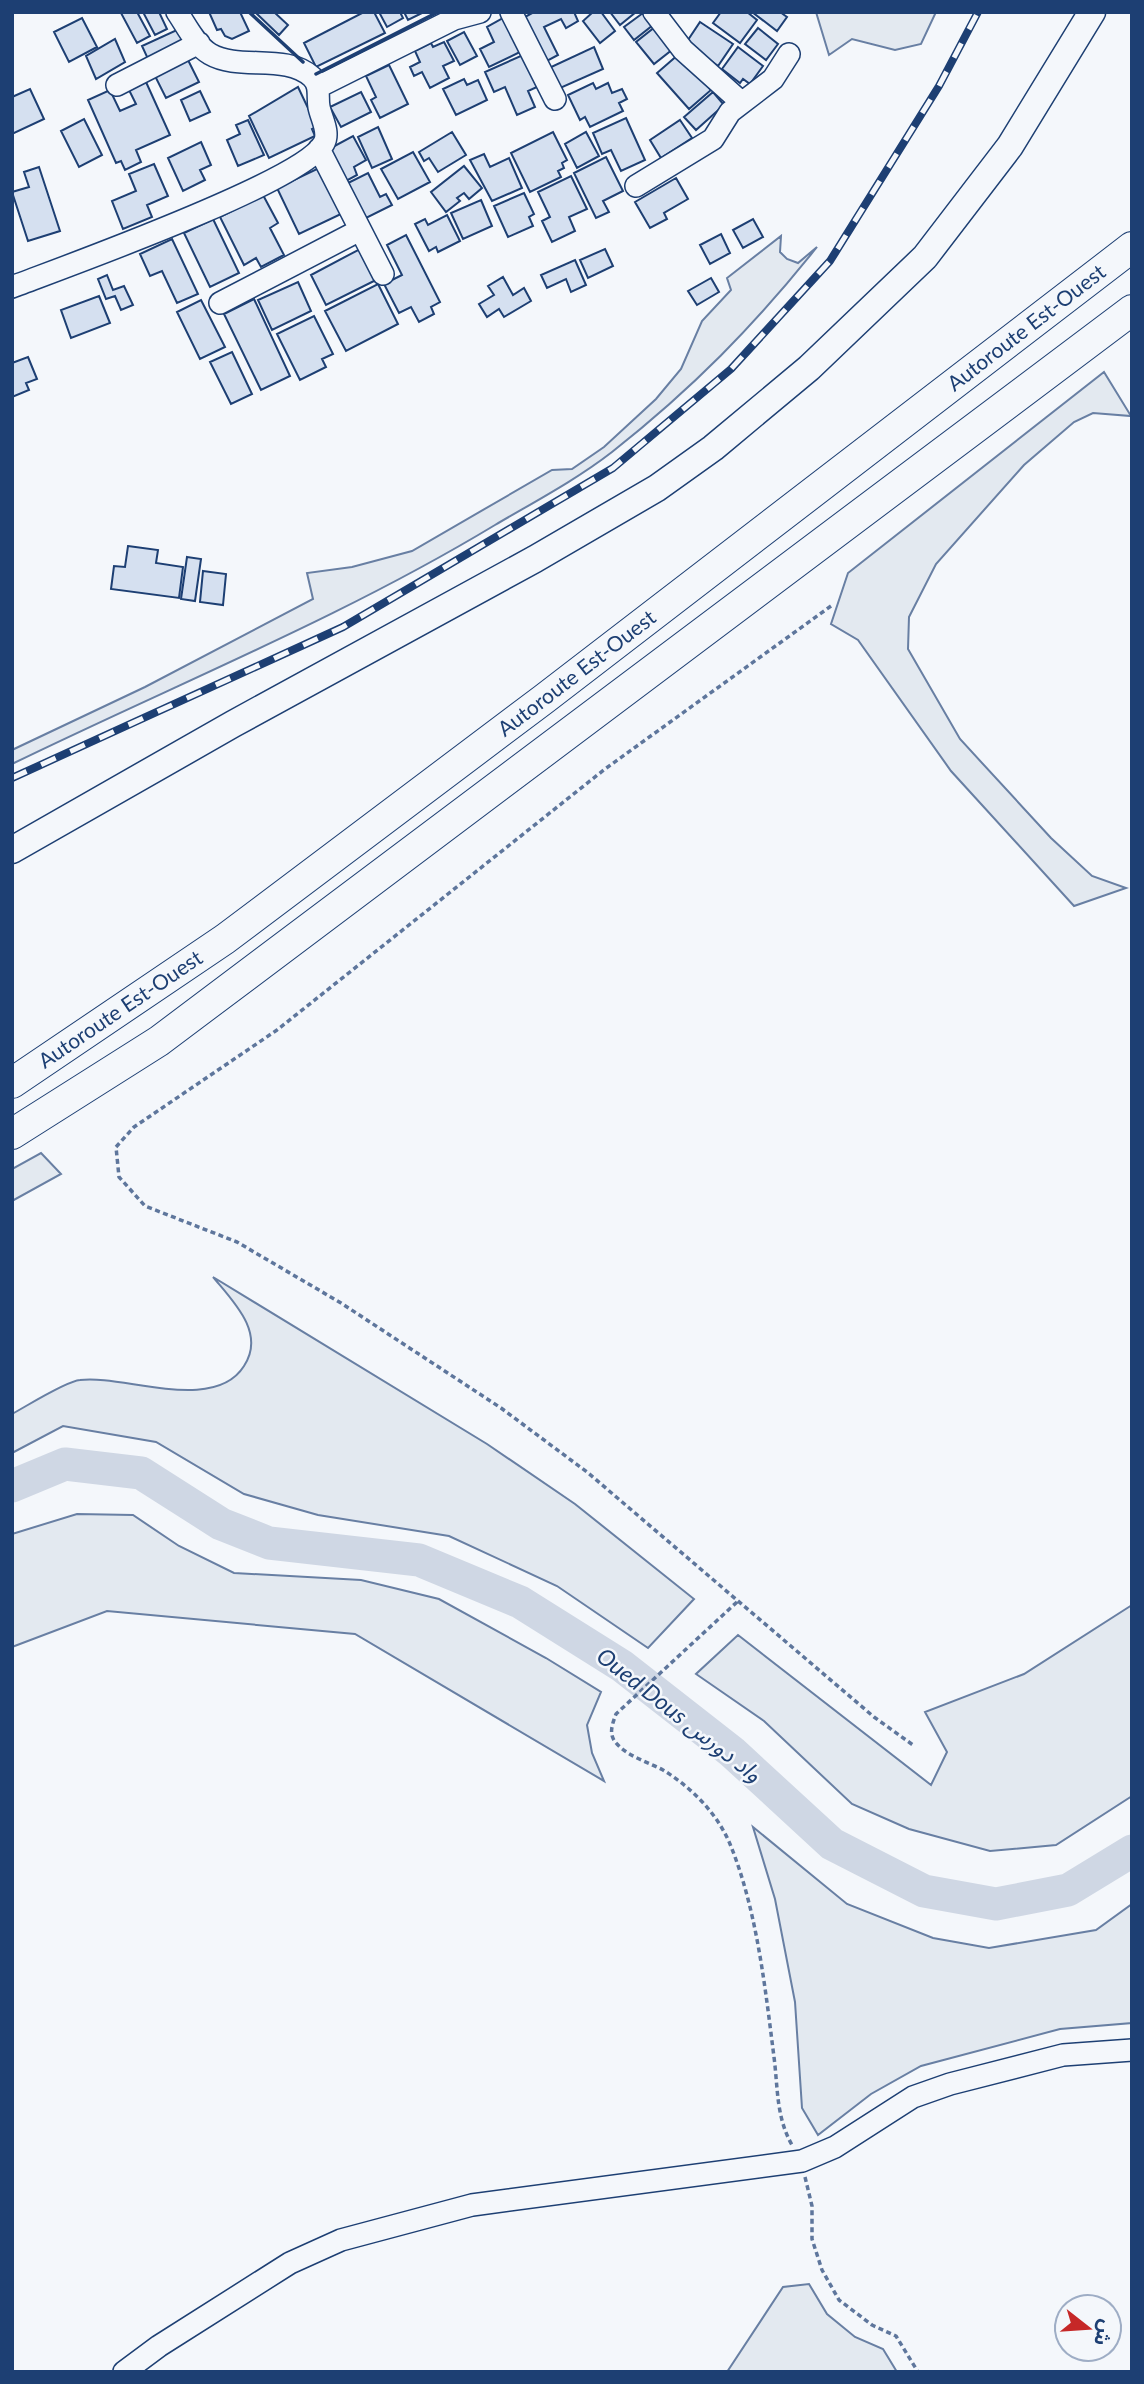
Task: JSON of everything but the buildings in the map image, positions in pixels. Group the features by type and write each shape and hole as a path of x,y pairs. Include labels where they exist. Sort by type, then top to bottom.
{"highway":[{"name":"Autoroute Est-Ouest","path":"12,1083 225,939 544,699 1132,247"},
{"name":"Autoroute Est-Ouest","path":"12,1134 159,1041 1132,310"}],"main road":[{"path":"1068,48 1084,12"},
{"path":"12,850 233,724 535,559 657,488 713,448 809,368 925,257 1010,146 1092,12"}],"street":[{"path":"12,287 170,226 285,174 319,149 326,134 319,106 318,87 313,78 302,70 222,59 208,53 177,12"},
{"path":"318,87 454,19 480,12"},
{"path":"511,12 555,99"},
{"path":"653,12 684,50 741,102"},
{"path":"117,85 199,43"},
{"path":"636,186 713,139 730,112 773,79 789,54"},
{"path":"319,149 383,274"},
{"path":"220,303 360,230"},
{"path":"124,2372 159,2346 290,2263 341,2240 472,2205 802,2161 835,2147 913,2097 950,2084 1063,2055 1132,2050"}],"path":[{"path":"831,606 605,769 277,1030 134,1127 116,1147 119,1177 145,1206 237,1242 341,1303 502,1408 587,1472 874,1717 913,1745"},
{"path":"737,1602 616,1714 611,1729 615,1743 663,1771 696,1795 718,1820 730,1844 752,1921 774,2058 779,2110 788,2136 802,2161 812,2206 812,2239 822,2270 839,2300 872,2325 896,2336 918,2372"}],"shaded area":[{"path":"816,12 936,12 921,44 895,50 852,39 829,55"},
{"path":"781,236 780,252 787,259 798,263 817,247 721,356 669,404 598,462 437,559 317,621 12,764 12,750 145,687 313,599 307,573 352,567 412,551 552,470 572,469 604,447 656,399 681,369 702,321 731,290 727,278"},
{"path":"1104,372 1131,416 1093,413 1074,422 1024,465 936,564 909,617 908,649 960,739 1051,838 1092,876 1126,888 1074,906 951,771 858,640 831,624 848,573"},
{"path":"41,1153 61,1174 12,1201 12,1169"},
{"path":"213,1277 487,1444 575,1504 694,1599 648,1648 557,1586 449,1536 318,1515 244,1494 156,1442 63,1426 12,1453 12,1414 74,1381 98,1380 190,1390 212,1388 230,1380 244,1366 250,1354 251,1342 244,1318"},
{"path":"77,1514 133,1515 179,1546 234,1573 361,1580 439,1599 546,1658 601,1692 587,1725 592,1753 604,1781 355,1634 107,1611 12,1647 12,1534"},
{"path":"1132,1605 1132,1796 1056,1845 990,1851 909,1829 852,1804 764,1721 696,1674 738,1635 931,1785 947,1752 925,1712 1024,1674"},
{"path":"753,1827 847,1904 933,1938 989,1948 1096,1930 1132,1904 1132,2023 1060,2029 921,2066 871,2094 818,2135 802,2108 795,2002 775,1899"},
{"path":"809,2284 827,2314 855,2337 883,2349 897,2372 727,2372 783,2287"}],"waterway":[{"name":"Oued Dous واد دورس","path":"12,1486 65,1464 141,1473 221,1524 269,1543 419,1560 520,1602 622,1666 732,1752 832,1844 924,1891 996,1904 1068,1890 1132,1851"}],"railway":[{"path":"12,778 343,627 613,468 731,369 830,261 939,86 978,12"}],"wall":[{"path":"249,12 303,62"},
{"path":"316,74 438,12"}]}
